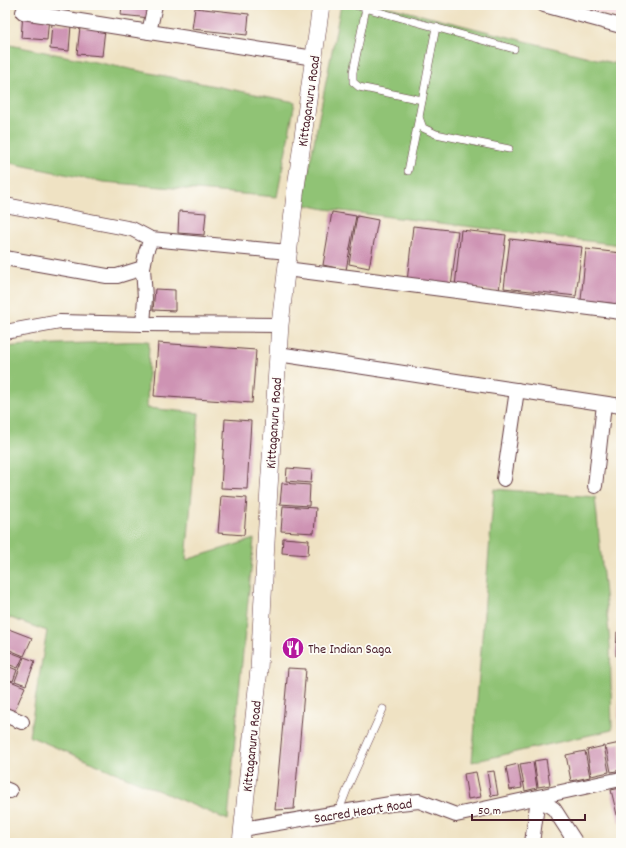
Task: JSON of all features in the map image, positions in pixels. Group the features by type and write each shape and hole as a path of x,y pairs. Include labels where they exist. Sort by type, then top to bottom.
{"street":[{"path":"149,32 155,5"},
{"name":"Kittaganuru Road","path":"242,836 259,669 280,325 288,252 321,5"},
{"path":"544,5 621,26"},
{"path":"23,12 314,58"},
{"path":"5,205 132,229 151,239 288,252"},
{"path":"144,324 145,298 143,268 146,252 151,239"},
{"path":"5,258 107,276 117,276 143,268"},
{"path":"286,269 621,312"},
{"path":"5,332 60,322 280,325"},
{"path":"278,354 621,406"},
{"path":"504,479 517,390"},
{"path":"595,486 604,404"},
{"path":"5,715 22,722"},
{"name":"Sacred Heart Road","path":"242,836 338,814 390,804 419,801 456,815 621,779"},
{"path":"532,843 538,798 554,809 576,843"}],"lane":[{"path":"354,5 514,49"},
{"path":"366,8 353,72 353,82 359,87 422,100"},
{"path":"408,171 436,27"},
{"path":"419,117 424,128 436,134 509,149"},
{"path":"338,814 350,782 383,709"}],"shaded area":[{"path":"569,5 621,5 621,19"}],"green space":[{"path":"341,5 381,5 621,65 621,245 325,209 302,204"},
{"path":"5,44 295,102 277,197 104,182 5,162"},
{"path":"149,341 147,408 199,413 186,560 254,539 228,820 29,736 47,631 5,616 5,347"},
{"path":"494,489 595,497 610,643 612,730 472,762"}],"building":[{"path":"122,5 152,5 150,18 121,15"},
{"path":"195,8 249,14 247,35 192,29"},
{"path":"23,14 49,16 47,40 21,38"},
{"path":"52,23 71,25 69,51 50,49"},
{"path":"80,27 105,29 102,56 77,54"},
{"path":"179,211 206,213 204,235 178,233"},
{"path":"332,212 356,216 346,270 323,265"},
{"path":"357,216 378,220 369,268 349,264"},
{"path":"413,226 458,231 451,287 407,282"},
{"path":"461,230 506,235 499,291 455,287"},
{"path":"510,239 582,247 576,296 504,288"},
{"path":"586,249 621,253 621,276 618,304 581,300"},
{"path":"155,289 175,290 175,311 153,310"},
{"path":"158,343 256,350 252,403 154,396"},
{"path":"225,419 251,421 247,489 221,488"},
{"path":"287,468 312,470 311,483 286,481"},
{"path":"282,483 310,485 309,506 280,504"},
{"path":"221,496 247,498 244,535 218,533"},
{"path":"283,506 316,508 314,533 281,531"},
{"path":"283,538 309,540 308,555 282,553"},
{"path":"6,628 32,638 24,656 5,648"},
{"path":"617,632 621,632 621,656 616,656"},
{"path":"5,650 23,657 18,668 5,663"},
{"path":"24,657 35,661 26,685 15,681"},
{"path":"5,665 17,670 13,681 5,678"},
{"path":"288,668 306,669 294,809 275,810"},
{"path":"8,680 25,687 14,712 5,708 5,687"},
{"path":"619,702 621,702 621,725 618,725"},
{"path":"620,743 621,770 611,772 606,746"},
{"path":"604,746 609,772 591,776 587,750"},
{"path":"585,751 590,777 571,781 566,755"},
{"path":"546,759 550,785 538,787 534,761"},
{"path":"533,762 537,788 525,791 520,764"},
{"path":"518,764 522,788 510,790 506,767"},
{"path":"494,771 498,795 491,796 487,772"},
{"path":"476,772 481,797 468,799 464,774"},
{"path":"621,788 621,822 619,823 611,790"},
{"path":"264,841 298,842 298,843 264,843"}],"place":[{"name":"The Indian Saga","path":"293,648"}]}
